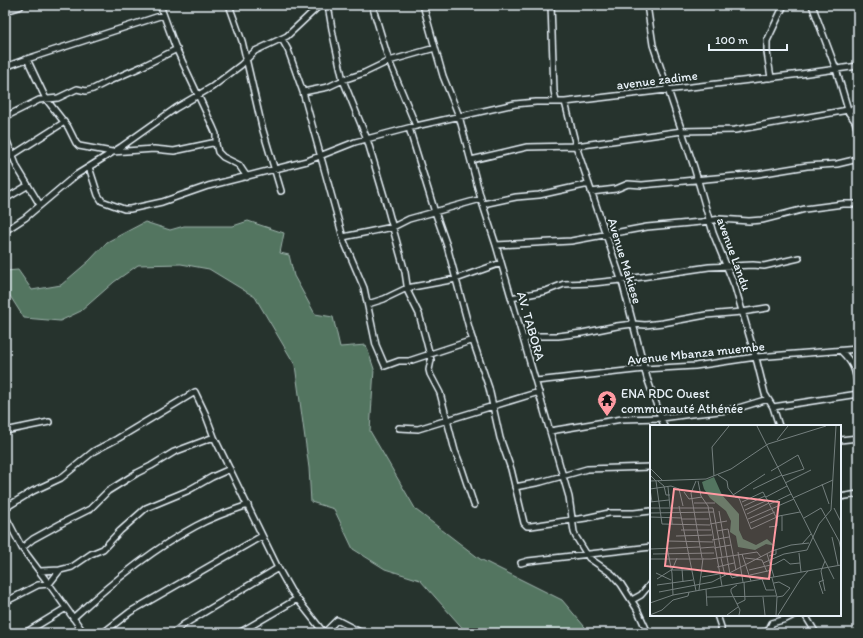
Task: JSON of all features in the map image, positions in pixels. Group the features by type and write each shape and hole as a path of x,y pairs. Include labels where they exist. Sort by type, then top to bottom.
{"highway":[{"path":"5,9 19,5"}],"street":[{"path":"160,5 177,49 216,134 218,152 223,157 239,165 247,177"},
{"path":"229,5 246,59 262,127 281,191"},
{"path":"5,231 26,218 66,182 121,147 176,108 225,78 258,50 282,39 291,33 320,5"},
{"path":"328,5 343,80 367,139 407,278 407,288 419,314 430,354 430,374 440,393 455,451 474,505"},
{"path":"372,5 389,61 416,126"},
{"name":"AV. TABORA","path":"423,5 443,76 459,116 482,202 536,381 569,497 574,533 586,554 612,574 632,600 648,633"},
{"path":"551,5 554,91 556,101"},
{"name":"avenue Landu","path":"647,5 653,45 669,90 709,220 735,287 756,357 762,384 779,425"},
{"path":"771,78 767,41 784,5"},
{"path":"812,5 836,69 848,110 855,122 858,132"},
{"path":"5,67 27,58 163,15"},
{"path":"282,39 288,50 303,92 347,251 364,288 376,345 385,366 399,361 408,361 473,340"},
{"path":"303,92 328,87 364,73 389,61 435,48"},
{"path":"5,117 33,103 46,99 58,98 77,89 86,91 93,89 141,68 177,49"},
{"path":"27,58 46,99 63,123 68,127 79,146 112,152 154,149 174,150 212,143 216,144"},
{"name":"avenue zadime","path":"89,167 98,195 102,200 124,208 139,208 162,202 204,187 307,161 367,139 393,134 416,126 515,104 556,101 565,102 771,78 858,66"},
{"name":"Avenue Makiese","path":"565,102 576,146 621,280 644,369 664,425"},
{"path":"471,160 527,147 576,146 682,131 735,130 858,109"},
{"path":"5,160 63,123"},
{"path":"409,128 447,246 473,340 489,388 500,438 511,469 524,522 527,526 573,520 609,513 650,511"},
{"path":"5,136 17,167 27,186 40,205"},
{"path":"591,192 616,188 628,184 758,174 807,166 836,164 858,159"},
{"path":"343,237 393,227 409,219 435,212 482,202 538,195 589,184"},
{"path":"5,198 27,186"},
{"path":"496,245 571,240 647,227 709,220 762,220 805,209 843,204 858,204"},
{"path":"511,298 546,291 564,284 621,280 694,269 753,264 764,266 799,258"},
{"path":"368,304 384,299 407,288 456,279 501,264"},
{"path":"524,340 529,337 536,336 558,336 633,324 657,324 706,315 767,308"},
{"name":"Avenue Mbanza muembe","path":"536,381 644,369 695,366 756,357 858,349"},
{"path":"841,351 854,366 858,386"},
{"path":"5,508 33,491 61,478 94,451 117,439 195,392 214,437 262,536 291,591 324,633 337,620 362,633"},
{"path":"399,428 418,429 539,392"},
{"path":"773,408 858,394"},
{"path":"550,431 622,419 662,418 735,409 768,399"},
{"path":"5,431 49,422"},
{"path":"22,548 34,539 90,509 108,492 137,472 151,466 174,452 214,437"},
{"path":"841,440 858,438"},
{"path":"515,487 541,482 587,469 650,467"},
{"path":"40,571 60,570 72,566 91,554 103,549 120,531 146,508 187,491 230,469"},
{"path":"841,497 858,494"},
{"path":"73,618 128,571 176,538 198,525 224,513 248,505"},
{"path":"5,515 22,548 84,633"},
{"path":"103,633 130,612 262,536"},
{"path":"521,563 650,547"},
{"path":"173,633 183,625 278,568"},
{"path":"5,602 38,586 49,584 60,570"},
{"path":"632,600 641,595 650,584"},
{"path":"239,633 297,599"},
{"path":"25,633 66,608"},
{"path":"717,616 721,627 721,633"},
{"path":"806,616 816,633"},
{"path":"761,633 768,631 772,623 782,618"}],"green space":[{"path":"248,221 284,233 280,253 289,255 294,276 315,314 333,317 340,347 366,345 374,369 370,431 416,510 480,559 562,600 590,633 467,633 420,580 385,569 353,549 334,509 311,502 309,468 295,365 255,297 209,269 181,264 138,265 114,282 81,311 60,321 24,318 5,288 5,271 18,270 32,290 61,285 89,261 107,242 145,222 170,230 184,226 233,226"}],"place":[{"name":"ENA RDC Ouest communauté Athénée","path":"607,417"}]}
